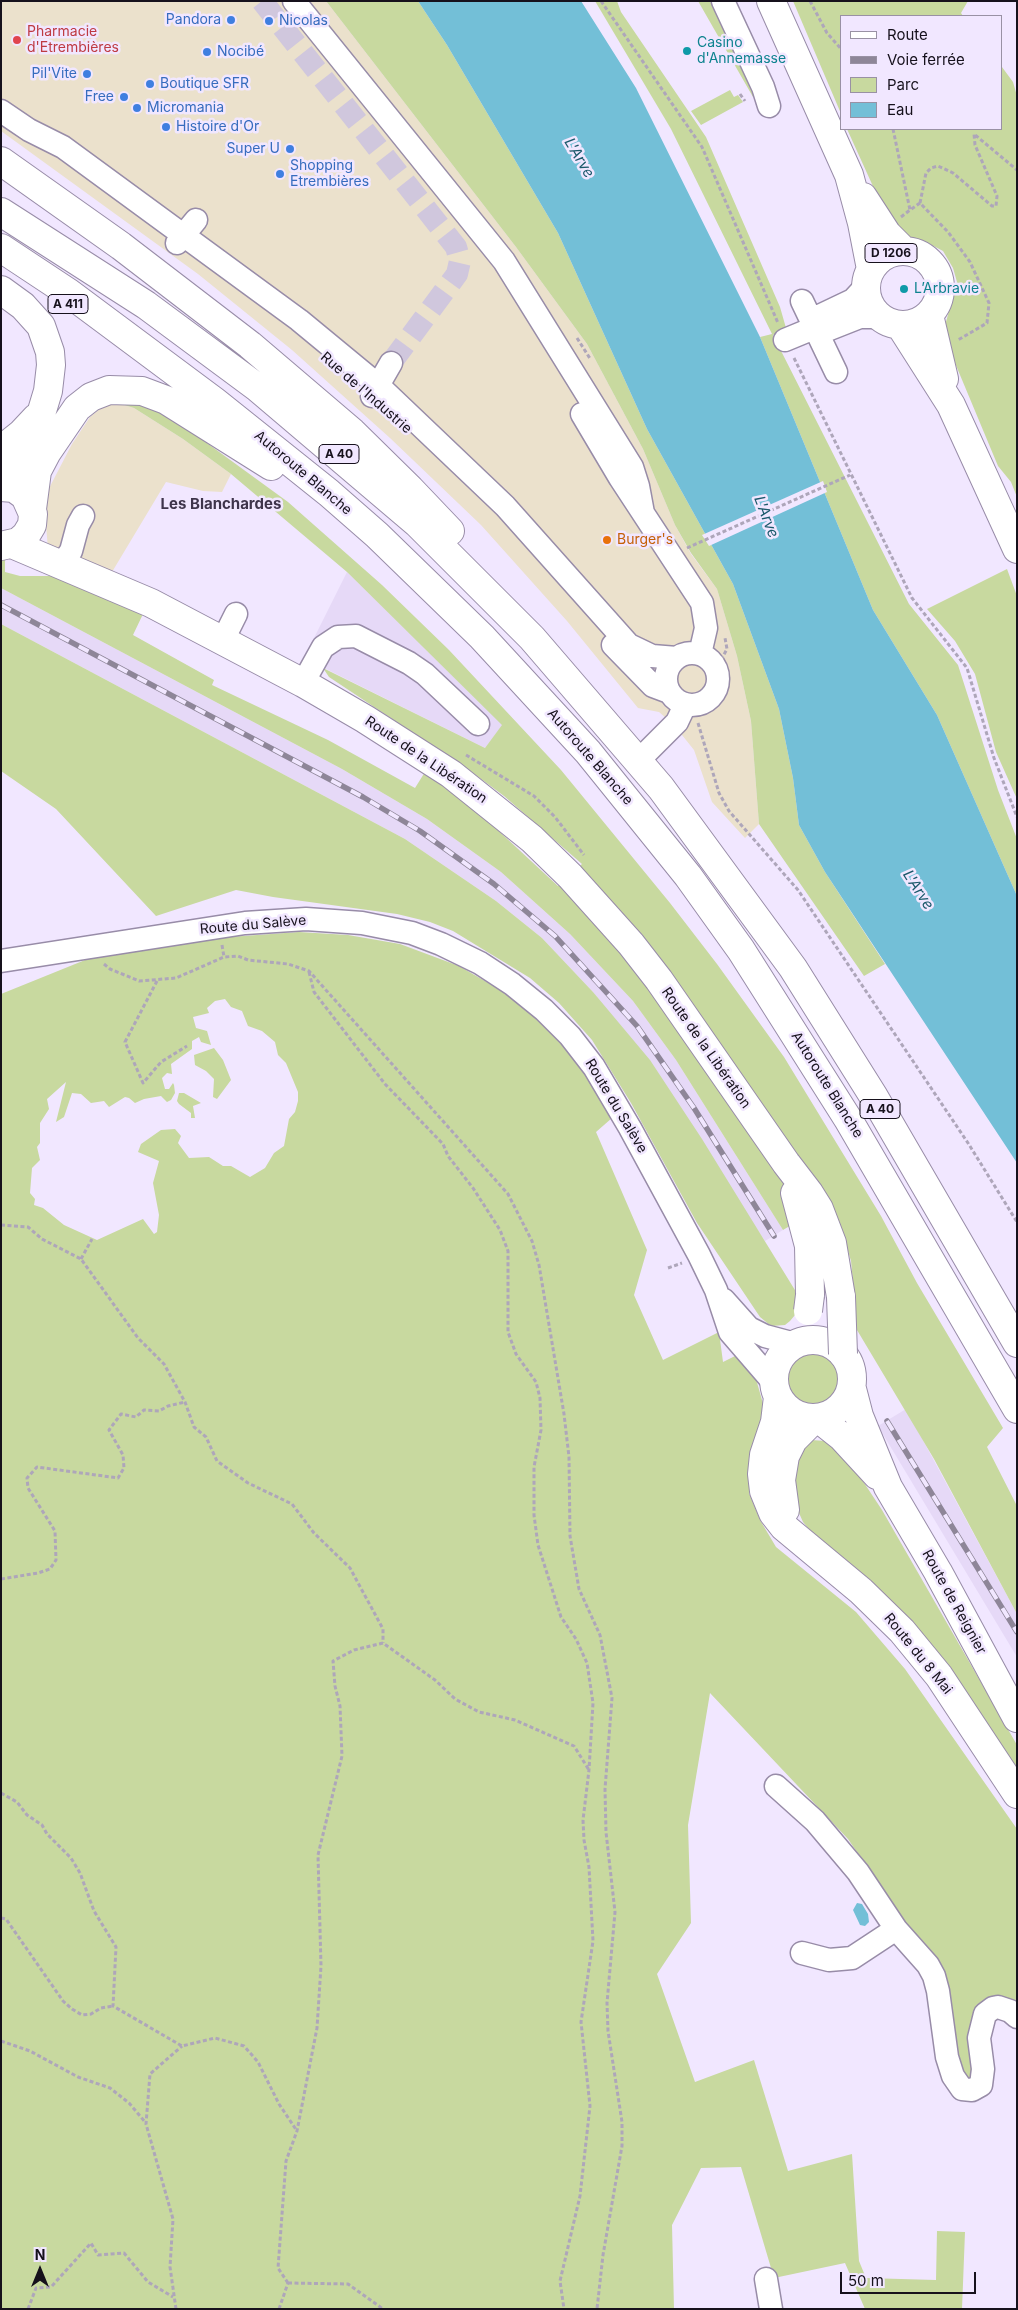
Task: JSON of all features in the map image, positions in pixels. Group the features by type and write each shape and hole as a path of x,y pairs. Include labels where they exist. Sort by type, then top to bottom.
{"main road":[{"name":"D 1206","path":"771,1 849,175 887,234 904,251 925,258 938,275 940,297 929,316 951,405 1017,549"},
{"path":"1,161 208,312 352,432 468,550 524,616 632,752"},
{"name":"D 1206","path":"849,175 862,224 869,303 889,321 951,405"},
{"name":"A 40","path":"1,212 87,265 202,345 273,399 365,476 478,583 532,638 632,752 732,881 825,1018 1017,1343"},
{"name":"Autoroute Blanche","path":"1,248 69,294 273,446 377,535 482,637 588,752 688,876 741,950 848,1118 1017,1409"},
{"name":"D 1206","path":"868,278 885,256 904,251"},
{"name":"A 411","path":"1,265 134,342"},
{"path":"1,290 33,316 46,339 50,352 50,378 28,449 1,486 14,488 22,493 32,511 72,565"},
{"path":"889,321 915,324 929,316"},
{"name":"Route de la Libération","path":"7,545 22,539 30,530 39,465 77,408 96,394 116,389 132,389 157,395 182,408 377,535"},
{"path":"1,450 22,434 40,414"},
{"name":"Route de la Libération","path":"7,545 72,565 223,640 374,724 451,774 525,834 570,876 607,916 659,980 819,1209 832,1243 840,1279 835,1348"},
{"name":"Route de la Libération","path":"786,1164 804,1218 809,1246 811,1284 808,1311 796,1344"},
{"path":"814,1340 835,1348 852,1370 852,1387 842,1406 835,1412 816,1418 806,1418 790,1411 776,1390 779,1361 796,1344 814,1340"},
{"name":"Route de Reignier","path":"852,1387 859,1416 888,1486 938,1572 1017,1718"},
{"name":"Route du 8 Mai","path":"776,1390 775,1422 763,1462 763,1486 773,1513 794,1535 861,1591 915,1646 950,1692 1017,1794"},
{"path":"794,1535 781,1493 782,1468 793,1440 816,1418"},
{"name":"Route de Reignier","path":"816,1418 842,1437 888,1486"}],"street":[{"path":"294,1 502,258 571,366 599,416 632,467 643,513"},
{"path":"723,1 763,87 769,106"},
{"name":"Rue de l'Industrie","path":"1,111 29,130 64,145 185,233 299,320 514,515 629,645 652,656 677,658 688,653 700,654"},
{"path":"785,340 811,321 853,300 868,278"},
{"path":"811,321 860,317 889,321"},
{"path":"811,321 836,372"},
{"path":"376,391 395,366"},
{"path":"562,378 602,450 702,603 706,628 700,654 713,663 718,672 718,683 712,697 703,703 682,701"},
{"name":"Rue de l'Industrie","path":"376,391 482,501 629,662 653,686 682,701"},
{"path":"72,565 71,551 78,525 83,516"},
{"path":"223,640 236,614"},
{"path":"303,683 323,647 338,637 356,636 409,663 425,674 478,724"},
{"path":"632,752 677,722 682,701 666,674 677,658"},
{"name":"Route du Salève","path":"1,961 94,945 245,923 288,919 328,920 371,925 412,933 442,944 480,963 512,984 544,1010 570,1036 594,1067 630,1128 716,1290 730,1332 776,1390"},
{"name":"Route du Salève","path":"716,1290 749,1328 765,1336 796,1344"},
{"path":"776,1786 815,1821 852,1865 896,1929 920,1955 934,1976 947,2057 953,2076 962,2089 972,2090 981,2085 983,2069 979,2038 985,2014 998,2007 1010,2011 1017,2017"},
{"path":"802,1953 829,1960 847,1959 862,1954 896,1929"},
{"path":"766,2279 771,2309"}],"path":[{"path":"601,1 702,147 785,340 912,598 967,668 994,758 1017,818"},
{"path":"810,1 828,33 840,48"},
{"path":"740,94 745,101"},
{"path":"893,130 910,210 920,203 926,173 930,168 938,166 953,173 992,206 996,206 997,196 975,145 974,134 1017,170"},
{"path":"920,203 964,252 983,286 989,303 990,313 987,323 961,339 936,347"},
{"path":"689,548 850,475"},
{"path":"682,701 719,793 729,811 798,890 968,1143 1017,1222"},
{"path":"94,945 100,960 110,969 139,981 176,978 224,956 238,956 248,960 288,964 309,971 392,1068 508,1194 532,1241 539,1264 564,1414 569,1457 570,1536 579,1589 600,1635 612,1698 605,1788 606,1832 615,1912 607,2003 608,2031 622,2122 622,2146 603,2255 597,2309"},
{"path":"309,971 314,992 385,1084 443,1144 448,1156 473,1188 500,1230 508,1251 508,1332 516,1354 536,1382 540,1398 540,1430 534,1467 534,1516 538,1545 561,1618 576,1639 587,1663 591,1679 593,1702 589,1770 583,1820 584,1840 589,1867 593,1940 581,2022 590,2106 580,2196 560,2280 564,2309"},
{"path":"157,981 125,1042 144,1083 161,1062 187,1046"},
{"path":"1,1225 28,1227 42,1239 81,1259 138,1338 164,1364 184,1402 194,1427 206,1437 217,1461 248,1483 292,1504 314,1533 350,1568 383,1629 383,1643"},
{"path":"81,1259 92,1240"},
{"path":"668,1268 684,1262"},
{"path":"1,1579 38,1573 50,1569 56,1560 55,1532 28,1488 27,1478 37,1467 118,1478 124,1468 123,1455 109,1430 121,1414 136,1417 144,1410 158,1411 184,1402"},
{"path":"288,2283 278,2268 286,2161 297,2131 317,2028 321,1966 318,1856 342,1756 340,1706 335,1686 333,1661 354,1650 383,1643 435,1680 456,1699 479,1712 515,1720 574,1746 589,1770"},
{"path":"1,1793 17,1802 27,1815 42,1825 47,1834 71,1858 80,1873 94,1911 116,1948 114,2006"},
{"path":"1,1918 6,1919 63,2001 72,2009 82,2015 91,2014 101,2008 114,2006 182,2046"},
{"path":"176,2309 170,2267 173,2219 146,2124 150,2074 182,2046 215,2038 244,2046 258,2062 279,2104 297,2131"},
{"path":"1,2041 30,2051 78,2077 110,2088 129,2102 146,2124"},
{"path":"28,2309 36,2288 52,2288 91,2242 98,2256 124,2253 148,2282 173,2297"},
{"path":"279,2309 288,2283"},
{"path":"288,2283 348,2284 383,2309"}],"shaded area":[{"path":"1,1 326,1 516,247 587,344 643,449 675,525 691,554 717,589 737,656 751,721 759,824 745,838 712,802 694,750 674,725 659,712 638,708 567,621 481,525 390,438 292,350 198,274 1,131"},
{"path":"118,403 134,408 183,439 231,474 222,492 203,491 166,482 100,592 50,576 44,498 72,444 90,417 102,407"},
{"path":"347,572 503,725 485,748 304,658"},
{"path":"1,588 342,769 427,819 501,872 570,934 633,1001 676,1060 783,1230 765,1241 593,992 542,938 496,901 405,839 1,624"},
{"path":"906,1409 1017,1614 1017,1657 878,1426"}],"green space":[{"path":"326,1 418,1 447,45 558,233 647,429 733,584 779,709 793,778 799,825 825,872 885,964 864,976 759,824 751,721 737,656 717,589 691,553 675,525 643,449 587,344 516,247"},
{"path":"595,1 617,1 621,12 706,137 780,307 786,328 773,335 909,604 958,665 998,790 1017,839 1017,896 937,715 873,610 760,337 772,334 671,129"},
{"path":"698,1 710,1 753,97"},
{"path":"793,1 968,1 961,13 962,15 840,15 840,111"},
{"path":"1003,68 1013,82 1017,96 1017,497 1011,482 998,466 950,351 944,329 957,282 953,268 943,251 926,242 902,236 891,226 847,130 1003,130"},
{"path":"730,90 734,97 738,95 743,102 701,125 691,111"},
{"path":"111,401 139,401 189,430 288,502 382,585 449,650 561,770 670,903 717,964 784,1057 881,1216 917,1283 1003,1428 987,1447 1017,1506 1017,1614 934,1459 854,1325 855,1303 851,1261 839,1221 830,1202 783,1230 676,1060 633,1001 570,934 501,872 427,819 342,769 1,588 1,560 5,560 5,572 20,576 50,576 100,592 143,614 133,635 214,680 212,685 328,740 415,788 425,772 489,822 558,886 582,864 504,796 469,770 329,677 323,668 485,748 502,725 347,572 231,474 183,439 134,408"},
{"path":"1007,569 1017,596 1017,799 996,752 975,674 955,641 927,609"},
{"path":"1,624 405,839 496,901 542,938 593,992 650,1060 702,1139 798,1295 795,1315 790,1321 785,1325 771,1326 760,1317 697,1223 631,1103 592,1040 559,1003 530,978 453,931 430,922 397,914 236,890 156,916 56,809 1,771"},
{"path":"299,932 348,935 400,944 459,966 497,988 529,1011 559,1040 585,1074 612,1118 596,1132 647,1250 634,1295 663,1360 719,1332 723,1362 735,1356 750,1370 756,1379 764,1407 764,1417 749,1475 749,1493 760,1520 776,1547 856,1612 905,1669 1017,1829 1017,2004 996,1996 977,2064 971,2078 963,2077 957,2063 942,1972 930,1949 905,1922 848,1839 710,1693 688,1825 691,1923 657,1974 695,2082 754,2060 788,2171 852,2154 859,2261 866,2278 936,2280 937,2231 965,2232 962,2309 865,2309 845,2263 774,2278 741,2167 701,2168 672,2225 674,2309 1,2309 1,994 95,956 215,938","holes":["225,999 231,1007 242,1011 248,1026 262,1031 275,1042 278,1055 286,1063 298,1092 298,1101 295,1112 289,1119 284,1146 274,1153 265,1168 250,1177 231,1166 223,1166 209,1157 189,1158 178,1143 181,1136 175,1129 161,1130 141,1144 138,1152 159,1161 153,1183 159,1215 157,1232 154,1234 143,1219 97,1240 64,1225 43,1208 34,1205 35,1199 30,1193 32,1168 40,1160 37,1147 40,1143 40,1123 49,1109 47,1099 66,1082 56,1122 64,1117 72,1093 81,1094 91,1103 104,1101 109,1107 125,1097 135,1103 144,1099 161,1096 167,1102 171,1100 175,1093 174,1085 173,1083 169,1089 165,1089 162,1078 167,1073 172,1074 171,1064 192,1049 192,1041 199,1037 201,1042 211,1045 207,1031 196,1028 193,1017 209,1013 207,1008 215,1001"]},
{"path":"214,1048 223,1060 231,1080 217,1099 213,1097 214,1079 206,1071 195,1065 194,1055"},
{"path":"179,1093 184,1093 201,1103 193,1106 195,1118 191,1118 191,1113 177,1101"},
{"path":"813,1353 823,1355 831,1361 837,1369 839,1379 837,1389 831,1397 823,1403 813,1405 803,1403 795,1397 789,1389 787,1379 789,1369 795,1361 803,1355"},
{"path":"811,1440 826,1441 847,1457 882,1510 1017,1745 1017,1776 803,1522 792,1497 797,1452"}],"water":[{"name":"L'Arve","path":"418,1 581,1 636,88 760,337 873,610 937,715 1017,896 1017,1163 825,872 799,825 793,778 779,709 733,584 647,429 558,233 447,45"},
{"path":"857,1903 862,1904 868,1914 869,1922 865,1926 860,1925 853,1910"}],"pier":[{"path":"823,481 827,492 709,546 702,535"}],"tunnel":[{"path":"262,1 456,247 460,261 457,274 391,363"}],"railway":[{"path":"1,605 363,797 420,831 494,884 555,936 637,1026 694,1108 774,1236"},
{"path":"887,1421 1017,1632"}],"place":[{"name":"Pandora","path":"231,20"},
{"name":"Nicolas","path":"269,21"},
{"name":"Pharmacie d'Etrembières","path":"17,40"},
{"name":"Casino d'Annemasse","path":"687,51"},
{"name":"Nocibé","path":"207,52"},
{"name":"Pil'Vite","path":"87,74"},
{"name":"Boutique SFR","path":"150,84"},
{"name":"Free","path":"124,97"},
{"name":"Micromania","path":"137,108"},
{"name":"Histoire d'Or","path":"166,127"},
{"name":"Super U","path":"290,149"},
{"name":"Shopping Etrembières","path":"280,174"},
{"name":"L’Arbravie","path":"904,289"},
{"name":"Burger's","path":"607,540"}],"district":[{"name":"Les Blanchardes","path":"221,504"}]}
